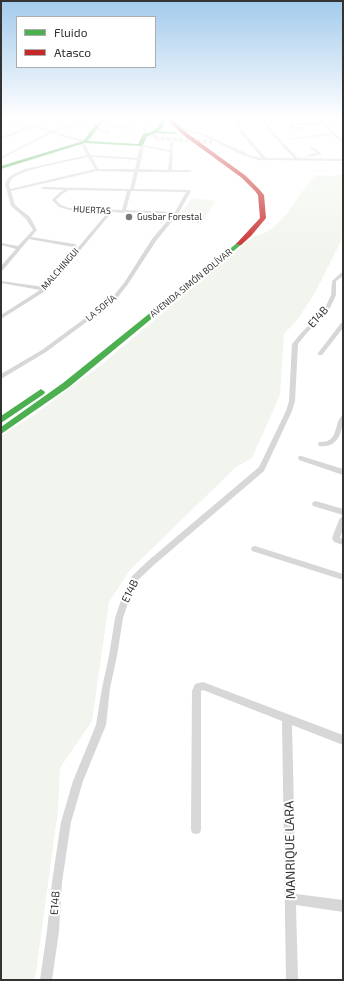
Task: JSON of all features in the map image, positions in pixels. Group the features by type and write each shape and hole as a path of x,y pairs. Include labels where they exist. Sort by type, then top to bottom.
{"main road":[{"path":"1,168 11,165"},
{"name":"AVENIDA SIMÓN BOLÍVAR","path":"1,420 54,383 228,245 251,223 256,206 250,190 220,165"},
{"name":"AVENIDA SIMÓN BOLÍVAR","path":"1,431 66,385 194,282 249,235 260,223 263,218 261,195 244,177 227,165"}],"street":[{"path":"1,268 29,238 35,228 28,218 14,206 7,184 9,179 26,170 50,165"},
{"path":"94,165 97,170"},
{"path":"123,212 138,165"},
{"path":"170,165 170,171"},
{"path":"9,190 97,170 190,171"},
{"path":"43,188 131,190"},
{"name":"HUERTAS","path":"69,189 55,197 55,202 60,206 69,209 80,211 176,212"},
{"name":"LA SOFÍA","path":"1,377 44,351 113,300 126,284 154,240 176,212 189,191 131,190"},
{"name":"MALCHINGUI","path":"1,317 45,289 111,211"},
{"path":"29,238 73,245 75,247 70,254 72,257"},
{"path":"1,244 20,248"},
{"name":"E14B","path":"46,980 53,931 57,882 66,822 78,781 101,725 106,688 119,618 127,594 135,578 152,562 262,469 289,411 292,400 295,344 300,336 328,307 332,300 334,281 343,274"},
{"path":"1,282 45,289"},
{"path":"320,354 343,324"},
{"path":"321,444 331,443 336,439 343,417"},
{"path":"301,458 343,472"},
{"path":"316,504 343,512"},
{"path":"340,541 343,520"},
{"path":"255,549 343,577"},
{"path":"196,829 196,691 198,687 203,686 287,720 343,740"},
{"name":"MANRIQUE LARA","path":"287,720 292,980"},
{"path":"291,899 343,906"}],"shaded area":[{"path":"343,174 343,229 341,241 315,293 297,320 284,334 280,395 252,458 236,467 130,570 109,602 92,721 60,768 58,810 35,980 1,980 1,436 35,414 96,369 253,237 270,230 289,211 304,188 316,175 333,176"},
{"path":"192,198 216,201 201,224 176,220"}],"traffic: fast":[{"path":"1,168 11,165"},
{"path":"1,431 66,385 239,244"},
{"path":"1,420 41,392"}],"traffic: jam":[{"path":"227,165 244,177 261,195 263,218 249,235 239,244"}],"place":[{"name":"Gusbar Forestal","path":"129,217"}]}
